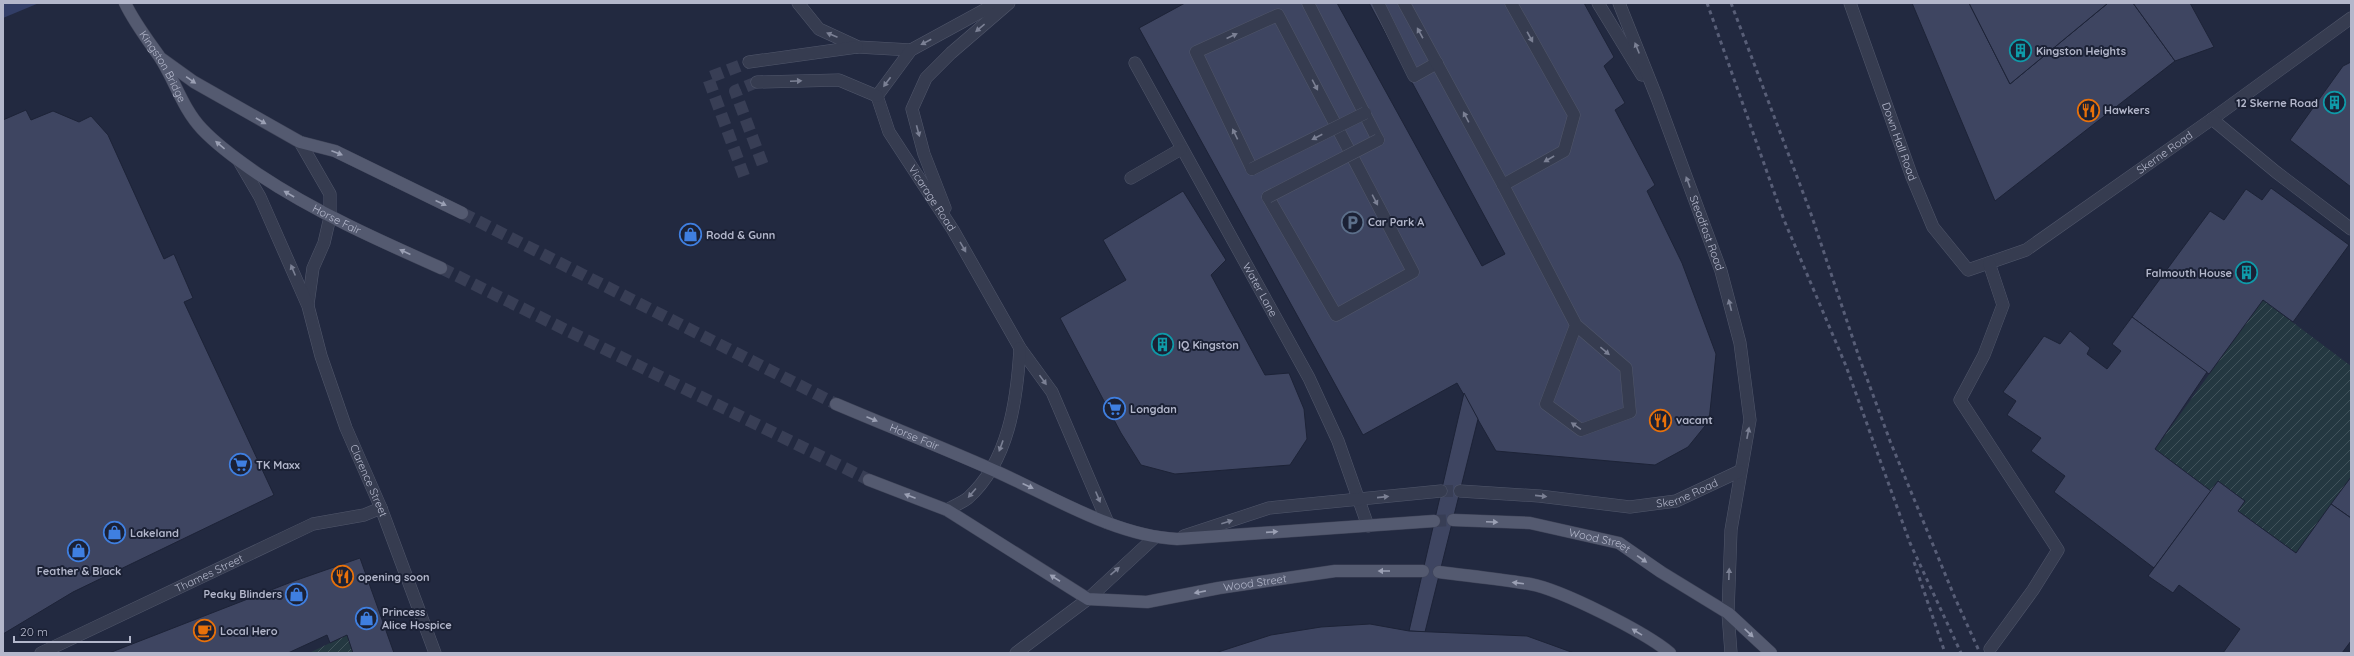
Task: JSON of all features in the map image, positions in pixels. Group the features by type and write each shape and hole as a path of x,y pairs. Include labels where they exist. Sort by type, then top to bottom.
{"main road":[{"name":"Kingston Bridge","path":"125,3 148,43 159,57 186,108 202,129 239,161"},
{"path":"159,57 194,82 227,102 300,142 334,151 462,213"},
{"name":"Horse Fair","path":"239,161 284,191 330,218 441,268"},
{"name":"Horse Fair","path":"836,404 993,469 1108,522 1154,538 1177,539"},
{"path":"869,480 947,510 1088,599"},
{"name":"Wood Street","path":"1453,520 1530,524 1619,543 1728,613 1771,653"},
{"path":"1177,539 1434,521"},
{"name":"Wood Street","path":"1088,599 1147,602 1219,588 1335,571 1423,571"},
{"path":"1439,572 1532,584 1563,595 1632,629 1670,653"}],"street":[{"path":"798,3 818,29 858,47"},
{"path":"757,82 839,80 877,96 911,50 997,3"},
{"path":"953,230 924,154 912,109 926,78 951,52 1009,3"},
{"path":"1308,3 1322,26 1378,140 1268,197 1336,315 1413,272 1278,15 1196,52 1252,170 1364,113"},
{"path":"1316,3 1322,26"},
{"path":"1378,3 1414,76 1437,63"},
{"path":"1404,3 1576,325 1626,368 1630,412 1581,430 1546,404 1576,325"},
{"path":"1503,186 1564,151 1574,115 1511,3"},
{"path":"1598,3 1618,38 1657,98"},
{"name":"Steadfast Road","path":"1619,3 1657,98 1721,271 1740,343 1750,420 1740,471"},
{"name":"Down Hall Road","path":"1850,3 1912,177 1933,227 1968,270"},
{"name":"Skerne Road","path":"1968,270 2026,250 2212,119 2351,18"},
{"path":"749,62 858,47 911,50"},
{"name":"Water Lane","path":"1134,62 1309,378 1338,441 1360,499 1368,526"},
{"name":"Vicarage Road","path":"877,96 889,132 953,230 1020,348 1052,392 1108,522"},
{"path":"2212,119 2276,172 2351,229"},
{"name":"Clarence Street","path":"300,142 330,194 330,218 324,243 313,268 308,306"},
{"path":"1131,178 1181,149"},
{"name":"Clarence Street","path":"239,161 260,197 308,306 321,356 346,428 381,508 435,653"},
{"path":"1989,263 2003,305 1984,355 1960,400 2058,550 2033,590 1990,649"},
{"path":"947,510 967,498 993,469 1010,422 1017,390 1020,348"},
{"path":"1731,653 1728,613 1731,530 1740,471"},
{"name":"Skerne Road","path":"1460,491 1539,496 1630,507 1676,501 1740,471"},
{"path":"1177,539 1269,508 1441,491"},
{"name":"Thames Street","path":"41,653 313,524 364,515 381,508"},
{"path":"1016,653 1088,599 1154,538"}],"shaded area":[{"path":"2263,300 2351,366 2351,477 2296,553 2238,511 2245,501 2218,481 2211,491 2155,449"},
{"path":"347,635 353,653 309,653"}],"water":[{"path":"3,3 39,3 3,18"}],"building":[{"name":"Car Park A","path":"1185,3 1337,3 1482,266 1505,254 1369,3 1584,3 1614,57 1604,66 1625,103 1615,110 1655,185 1647,191 1682,263 1716,354 1709,421 1688,447 1655,465 1496,451 1457,383 1363,435 1139,28"},
{"path":"1912,3 1969,3 2010,84 2108,3 2133,3 2175,61 1995,201"},
{"name":"Kingston Heights","path":"1969,3 2108,3 2010,84"},
{"name":"Kingston Heights","path":"2133,3 2190,3 2214,47 2175,61"},
{"name":"12 Skerne Road","path":"2351,62 2351,187 2290,140 2343,66"},
{"path":"26,110 31,120 53,111 79,122 91,116 108,135 164,259 174,254 193,298 184,302 274,495 73,592 3,634 3,120"},
{"name":"Falmouth House","path":"2271,188 2349,245 2293,322 2263,300 2209,374 2132,317 2210,211 2224,220 2246,189 2262,200"},
{"name":"IQ Kingston","path":"1183,191 1226,260 1211,275 1265,375 1289,373 1304,409 1307,439 1290,465 1175,474 1141,465 1121,433 1060,318 1126,280 1103,240"},
{"path":"2132,317 2207,372 2155,449 2211,491 2154,568 2054,492 2065,476 2031,451 2041,438 2007,415 2016,401 2003,392 2044,336 2060,344 2070,331 2090,348 2087,354 2107,369 2121,351 2112,344"},
{"path":"1464,393 1478,419 1425,632 1409,631"},
{"path":"2351,477 2351,518 2331,504"},
{"path":"2218,481 2245,501 2238,511 2296,553 2331,504 2351,518 2351,641 2342,653 2223,653 2240,629 2179,585 2173,593 2148,576"},
{"path":"360,558 394,653 353,653 347,635 330,643 327,635 288,653 109,653 294,581"},
{"path":"1370,624 1409,631 1527,636 1574,653 1215,653 1271,635 1321,627"}],"tunnel":[{"path":"744,176 708,78 749,62"},
{"path":"757,82 735,91 764,168"},
{"path":"462,213 836,404"},
{"path":"441,268 869,480"},
{"path":"1441,491 1460,491"},
{"path":"1434,521 1453,520"}],"railway":[{"path":"1707,3 1784,220 1846,366 1910,543 1961,653"},
{"path":"1731,3 1810,211 1859,357 1890,441 1955,598 1980,653"},
{"path":"1914,562 1945,653"}],"place":[{"name":"Kingston Heights","path":"2021,51"},
{"name":"12 Skerne Road","path":"2334,103"},
{"name":"Hawkers","path":"2088,110"},
{"name":"Car Park A","path":"1352,222"},
{"name":"Rodd & Gunn","path":"690,235"},
{"name":"Falmouth House","path":"2247,273"},
{"name":"IQ Kingston","path":"1162,345"},
{"name":"Longdan","path":"1114,409"},
{"name":"vacant","path":"1661,420"},
{"name":"TK Maxx","path":"240,465"},
{"name":"Lakeland","path":"114,533"},
{"name":"Feather & Black","path":"79,551"},
{"name":"opening soon","path":"343,577"},
{"name":"Peaky Blinders","path":"297,594"},
{"name":"Princess Alice Hospice","path":"366,618"},
{"name":"Local Hero","path":"204,631"}]}
